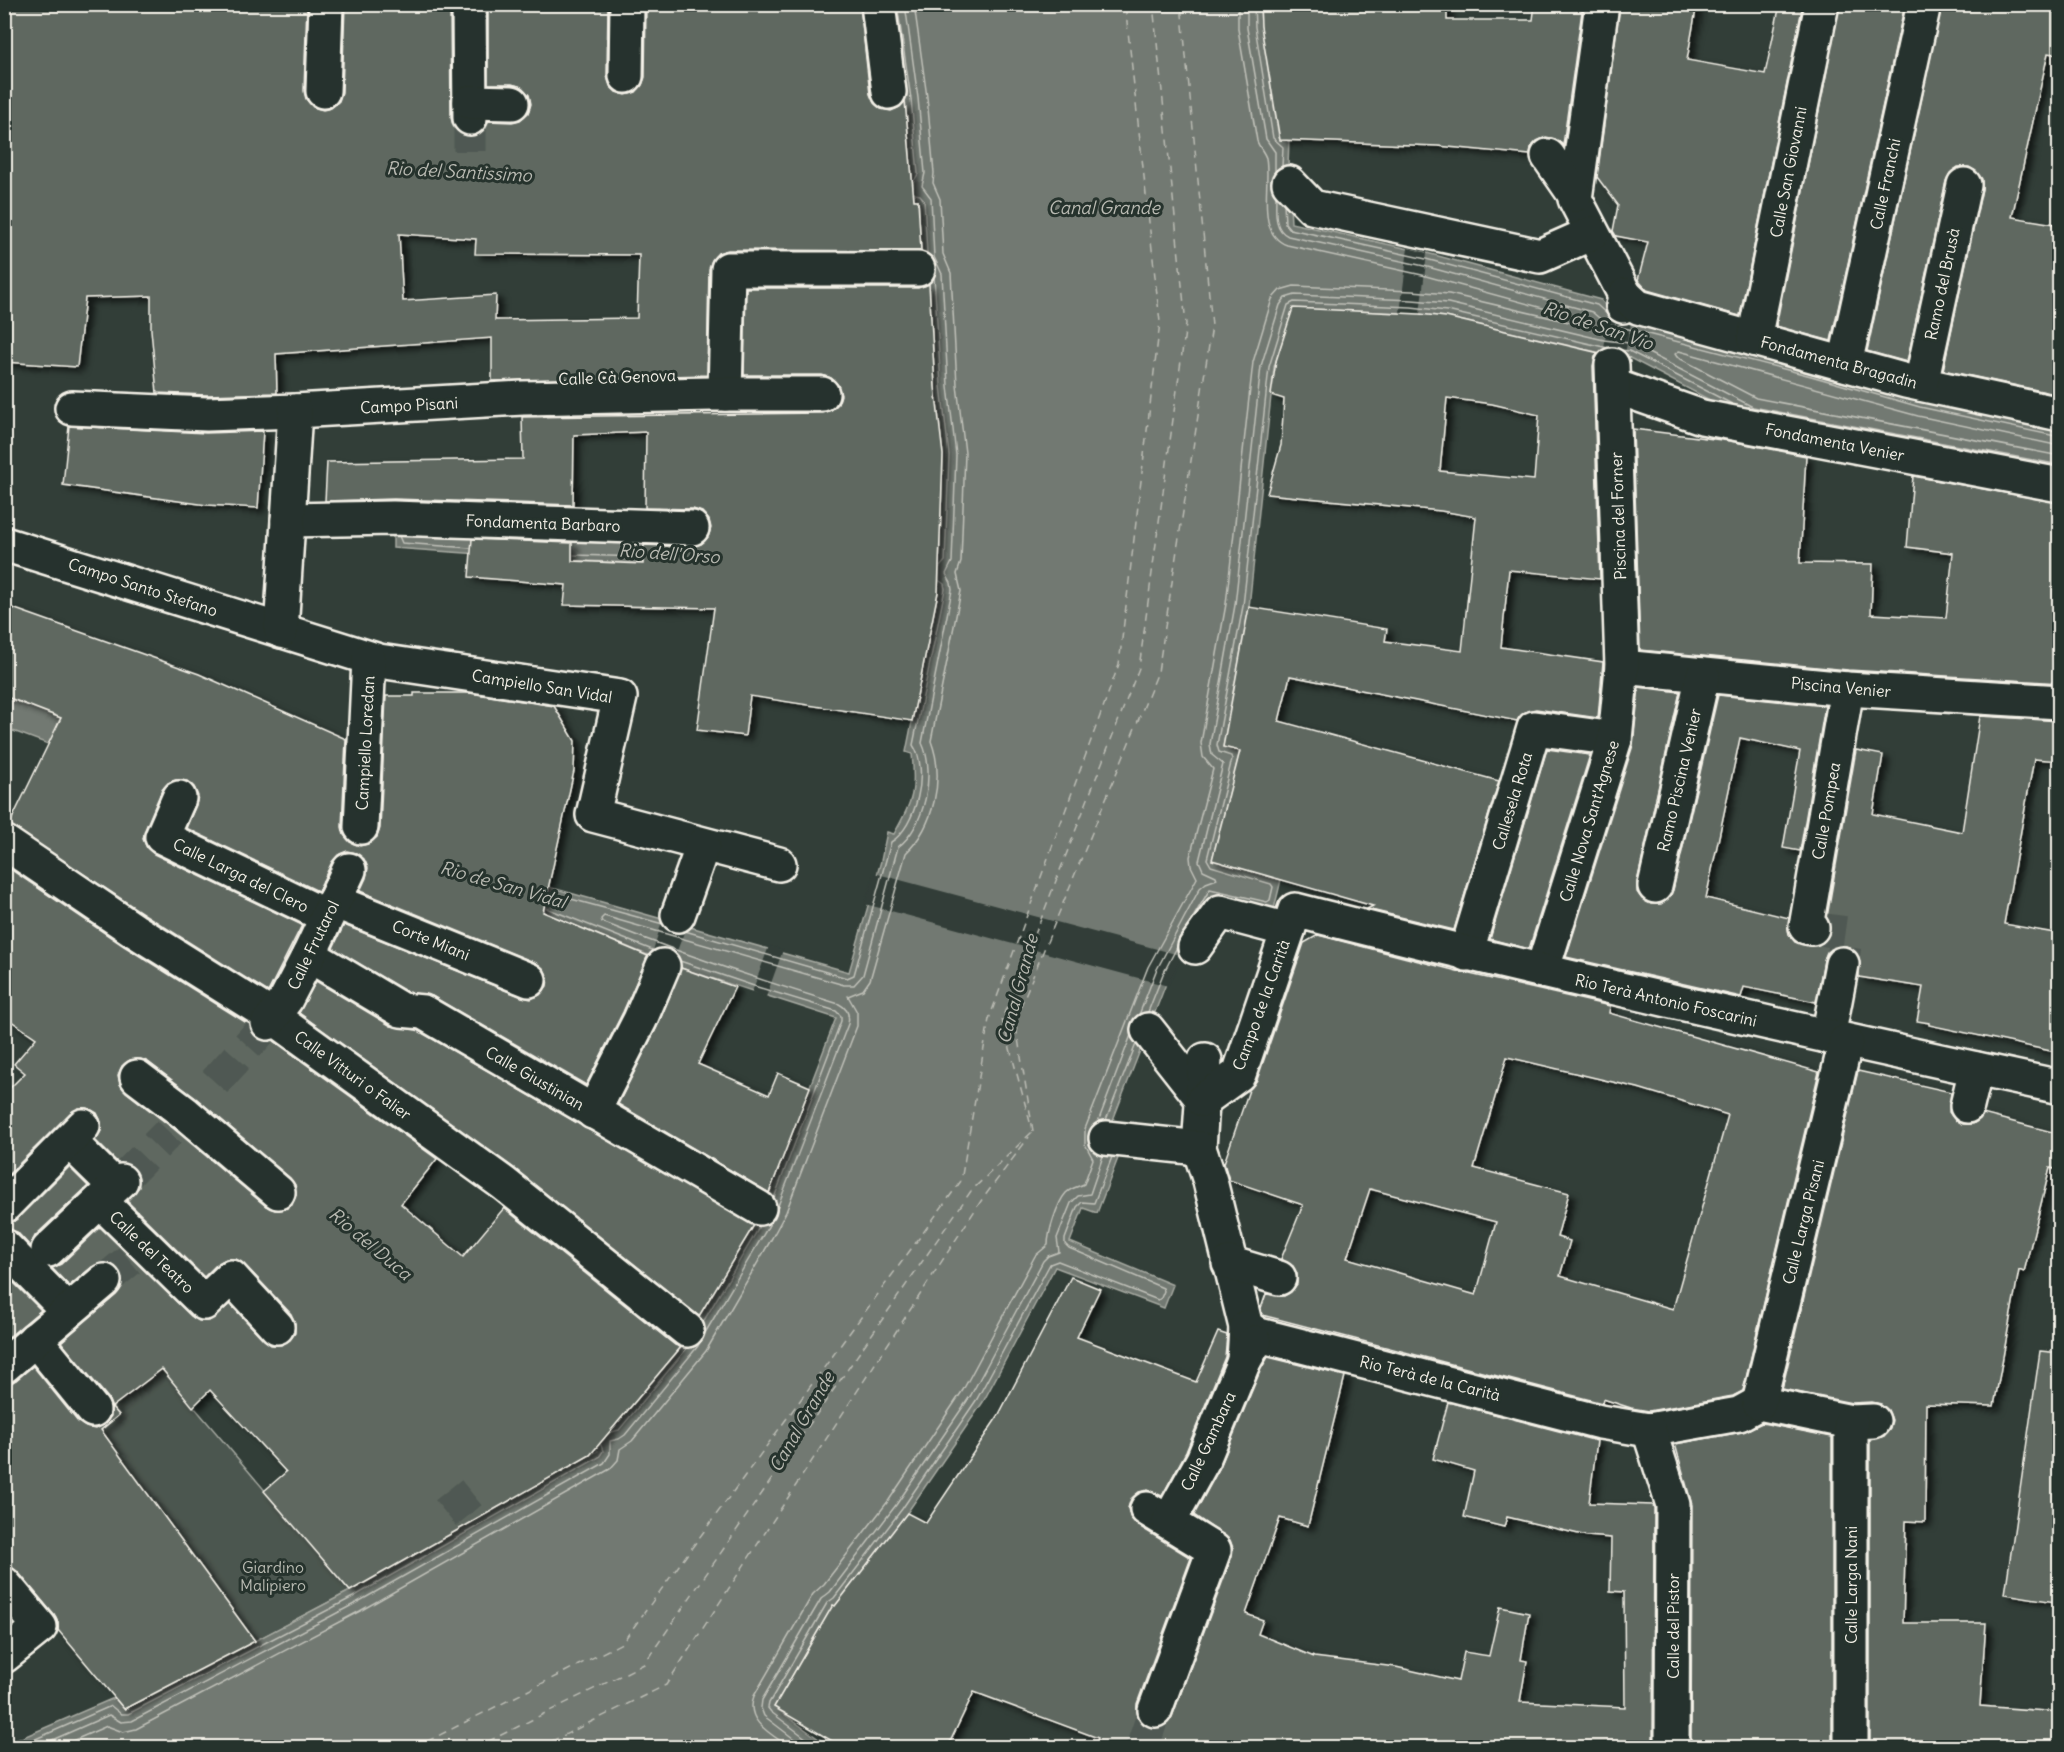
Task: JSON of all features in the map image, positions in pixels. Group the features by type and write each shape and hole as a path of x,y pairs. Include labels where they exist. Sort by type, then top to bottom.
{"street":[{"path":"323,91 326,4"},
{"path":"470,4 470,110 512,103"},
{"path":"626,76 627,4"},
{"path":"878,4 890,92"},
{"path":"1289,183 1312,207 1420,240 1540,256 1592,233 1575,199 1564,158 1602,4"},
{"name":"Calle San Giovanni","path":"1754,339 1822,4"},
{"name":"Calle Franchi","path":"1845,364 1924,4"},
{"name":"Ramo del Brusà","path":"1921,384 1964,185"},
{"name":"Fondamenta Bragadin","path":"1592,233 1624,300 1638,307 1921,384 2060,414"},
{"path":"725,383 728,269 918,269"},
{"name":"Fondamenta Venier","path":"1613,376 1702,417 2060,485"},
{"name":"Piscina del Forner","path":"1613,376 1622,667"},
{"name":"Campo Pisani","path":"72,408 207,414 280,412 523,398 725,383 822,394"},
{"path":"280,412 292,462 281,631"},
{"name":"Fondamenta Barbaro","path":"288,520 393,518 692,528"},
{"name":"Campo Santo Stefano","path":"4,543 369,659"},
{"name":"Campiello Loredan","path":"361,827 369,659"},
{"name":"Campiello San Vidal","path":"369,659 620,698 593,815 779,864"},
{"name":"Piscina Venier","path":"1622,667 1847,689 2060,702"},
{"name":"Calle Nova Sant'Agnese","path":"1542,971 1615,739 1622,667"},
{"name":"Ramo Piscina Venier","path":"1655,886 1703,675"},
{"name":"Calle Pompea","path":"1812,928 1806,927 1847,689"},
{"name":"Callesela Rota","path":"1466,954 1534,728 1615,739"},
{"name":"Calle Larga del Clero","path":"179,798 162,837 330,909"},
{"name":"Calle Vitturi o Falier","path":"4,842 270,1020 503,1183 687,1330"},
{"path":"678,915 703,844"},
{"name":"Calle Frutarol","path":"270,1020 286,999 349,870"},
{"name":"Corte Miani","path":"330,909 529,980"},
{"name":"Rio Terà Antonio Foscarini","path":"1288,930 1295,910 1466,954 1837,1039 2060,1087"},
{"path":"1195,947 1220,912 1288,930"},
{"name":"Campo de la Carità","path":"1203,1100 1239,1074 1288,930"},
{"name":"Calle Giustinian","path":"309,955 401,1010 423,1012 759,1208"},
{"path":"1837,1039 1842,964"},
{"path":"593,1112 640,1020 663,966"},
{"path":"1148,1030 1203,1100"},
{"name":"Calle Larga Pisani","path":"1749,1409 1837,1039"},
{"name":"Campo de la Carità","path":"1205,1060 1199,1148 1210,1181 1250,1341"},
{"path":"1967,1106 1976,1069"},
{"path":"137,1077 186,1114 278,1192"},
{"path":"1106,1138 1199,1148"},
{"name":"Calle del Teatro","path":"4,1206 77,1139 112,1190 143,1249 204,1303 231,1277 278,1327"},
{"path":"48,1250 112,1190"},
{"path":"4,1246 68,1311"},
{"path":"1229,1263 1279,1278"},
{"path":"4,1366 104,1281"},
{"path":"35,1339 93,1410"},
{"name":"Rio Terà de la Carità","path":"1250,1341 1599,1422 1649,1431"},
{"name":"Calle Gambara","path":"1155,1710 1214,1550 1158,1515 1203,1460 1250,1341"},
{"path":"1649,1431 1749,1409"},
{"name":"Calle Larga Nani","path":"1749,1409 1862,1421 1851,1748"},
{"name":"Calle del Pistor","path":"1649,1431 1673,1505 1672,1748"},
{"path":"4,1656 40,1628 14,1595"}],"green space":[{"name":"Giardino Malipiero","path":"162,1369 350,1591 255,1641 101,1430 118,1415 112,1407"}],"water":[{"name":"Canal Grande","path":"891,5 1260,5 1261,26 1279,138 1289,140 1291,223 1427,253 1601,300 1609,310 2059,424 2059,479 1748,420 1626,356 1602,353 1446,317 1411,313 1293,309 1274,367 1249,607 1223,747 1240,751 1212,860 1281,880 1274,909 1212,895 1169,976 1106,1138 1120,1153 1097,1213 1083,1208 1070,1242 1173,1285 1164,1308 1055,1267 983,1402 907,1513 835,1606 833,1605 774,1707 830,1747 5,1747 5,1745 114,1698 125,1709 350,1591 598,1451 138,1065 61,1008 5,940 440,1285 614,1427 688,1337 765,1204 836,1018 681,968 556,918 405,869 363,860 270,821 172,790 5,728 4,696 326,818 376,844 549,887 849,972 881,861 887,832 894,834 912,796 914,777 912,754 906,752 939,587 725,567 567,560 393,548 393,524 704,539 802,547 935,387 928,275 921,261 918,200 501,197 912,175 905,100"}],"pier":[{"path":"1408,248 1427,253 1420,314 1400,313"},
{"path":"1601,300 1606,301 1611,308 1633,313 1624,359 1603,357 1609,310"},
{"path":"874,873 1183,956 1168,986 865,904"},
{"path":"664,915 688,922 672,964 651,957"},
{"path":"769,946 783,950 766,997 752,992"}],"building":[{"path":"307,4 304,91 306,99 313,107 323,110 331,108 339,101 342,92 345,4 450,4 451,118 454,128 461,135 470,137 480,134 486,128 488,121 520,120 528,113 531,104 529,95 521,87 512,84 488,84 488,4 608,4 607,76 610,86 616,92 626,95 636,92 645,77 646,4 860,4 870,94 874,103 881,109 891,111 900,107 905,101 914,200 918,200 921,251 728,250 718,253 709,269 707,375 492,381 492,338 276,354 277,393 207,395 157,393 151,330 151,296 85,298 77,367 4,362 4,5","holes":["399,234 476,239 475,254 639,255 637,318 495,320 496,295 403,301"]},
{"path":"1260,4 1447,4 1447,20 1533,20 1535,4 1583,4 1563,145 1555,139 1546,137 1531,147 1530,155 1438,146 1280,140 1261,26"},
{"path":"1620,4 1697,4 1687,60 1765,74 1780,4 1803,4 1740,316 1647,290 1638,280 1648,242 1616,236 1613,231 1618,205 1597,177"},
{"path":"1840,4 1905,4 1831,341 1776,326"},
{"path":"1942,4 2060,4 2060,55 2048,53 2012,217 2060,225 2060,395 1943,370 1982,189 1982,179 1976,171 1969,167 1958,167 1950,173 1946,181 1907,362 1867,351"},
{"path":"929,284 935,387 943,455 938,592 912,721 750,696 745,736 697,730 714,608 564,605 566,585 469,577 472,539 572,543 572,561 643,564 644,545 691,547 701,544 708,537 711,528 709,520 702,512 693,509 645,508 646,432 574,435 573,505 394,499 325,501 327,462 523,459 522,417 822,413 831,410 838,404 841,395 838,385 831,378 822,375 744,375 746,288 918,288"},
{"path":"1293,308 1446,317 1599,353 1595,357 1593,366 1600,579 1509,570 1501,647 1603,662 1598,718 1536,709 1527,711 1517,721 1290,676 1279,721 1499,781 1454,930 1367,909 1373,906 1212,860 1240,751 1223,747 1249,607 1387,629 1385,641 1462,651 1476,517 1441,511 1267,494 1281,445 1284,399 1271,395 1276,361","holes":["1447,398 1492,404 1539,415 1534,480 1440,471"]},
{"path":"69,426 206,433 263,431 258,508 207,505 63,485"},
{"path":"1633,429 1730,441 1806,456 1800,563 1873,564 1871,614 1946,618 1953,553 1907,547 1913,476 2060,503 2060,683 1848,670 1640,650"},
{"path":"4,605 199,674 346,739 342,827 344,835 350,842 360,846 370,843 377,837 380,828 386,696 414,696 414,693 470,693 554,706 575,741 574,771 543,912 648,956 586,1085 432,996 407,992 333,948 344,925 522,997 531,999 540,995 547,986 548,978 544,969 536,963 360,891 368,868 364,859 356,853 347,851 338,855 332,862 318,891 186,828 198,796 194,787 187,781 176,780 168,783 162,790 145,830 143,839 147,848 154,854 302,925 268,992 9,825 61,718 4,696"},
{"path":"1639,687 1680,692 1637,882 1637,892 1642,899 1651,904 1661,904 1668,899 1673,890 1718,695 1825,706 1800,851 1783,848 1800,751 1740,738 1706,898 1789,918 1789,934 1795,942 1809,946 1819,945 1827,939 1830,932 1830,922 1827,917 1856,750 1883,755 1873,814 1962,832 1980,716 2060,721 2060,761 2034,759 2004,924 2060,934 2060,1053 1917,1021 1923,987 1859,977 1859,957 1855,950 1846,946 1835,947 1827,952 1816,1002 1744,987 1741,997 1566,957 1633,745"},
{"path":"1547,749 1590,755 1529,949 1490,939"},
{"path":"4,865 124,946 250,1025 251,1031 257,1038 274,1041 437,1159 401,1204 463,1257 504,1208 675,1345 681,1347 590,1455 350,1591 264,1491 286,1472 210,1390 193,1407 162,1369 112,1407 119,1415 101,1430 255,1641 124,1709 58,1630 58,1623 54,1615 18,1572 11,1567 4,1566 4,1384 16,1380 33,1366 78,1422 95,1429 104,1425 111,1416 108,1398 61,1342 116,1295 122,1287 122,1277 118,1268 110,1263 101,1263 92,1267 69,1286 52,1268 61,1264 100,1227 191,1316 199,1321 209,1321 230,1304 271,1345 281,1345 290,1340 295,1333 295,1323 291,1314 244,1264 236,1259 226,1259 218,1263 204,1277 127,1201 139,1187 139,1176 127,1163 118,1163 95,1140 101,1131 101,1122 97,1113 88,1108 79,1108 70,1113 4,1179 4,1094 25,1073 14,1064 36,1038 4,1016","holes":["140,1059 148,1062 197,1099 290,1178 295,1185 296,1195 292,1205 285,1209 275,1210 266,1206 126,1092 120,1084 118,1075 122,1066 130,1060"]},
{"path":"1318,935 1461,972 1610,1006 1609,1013 1819,1072 1743,1391 1733,1396 1649,1411 1603,1399 1602,1403 1262,1315 1261,1308 1266,1294 1284,1296 1291,1292 1297,1284 1297,1274 1293,1266 1281,1259 1303,1205 1229,1180 1224,1163 1249,1090 1257,1080 1304,943","holes":["1507,1057 1638,1088 1728,1115 1673,1309 1560,1276 1570,1241 1557,1237 1569,1193 1474,1168","1370,1189 1496,1222 1476,1295 1347,1258"]},
{"path":"681,968 735,987 698,1064 769,1095 778,1073 810,1087 769,1193 618,1104 657,1027"},
{"path":"316,981 391,1026 417,1030 754,1225 699,1316 514,1168 299,1013"},
{"path":"1858,1071 1951,1092 1949,1112 1955,1120 1962,1124 1973,1124 1983,1114 2060,1134 2060,1170 2050,1168 2024,1272 2019,1270 1994,1406 1926,1404 1925,1522 1906,1521 1903,1623 1986,1623 1980,1706 2060,1712 2060,1748 1870,1748 1870,1440 1884,1436 1890,1429 1892,1420 1888,1410 1881,1404 1852,1403 1782,1389"},
{"path":"69,1167 88,1186 35,1236 30,1246 17,1232 4,1228 4,1224 10,1224 17,1219"},
{"path":"4,1273 41,1310 4,1341"},
{"path":"1071,1277 1100,1289 1077,1337 1196,1382 1218,1332 1227,1335 1225,1357 1186,1452 1162,1496 1148,1490 1139,1492 1131,1499 1128,1508 1130,1517 1137,1525 1191,1558 1137,1704 1137,1714 1141,1722 1149,1728 1159,1728 1166,1725 1172,1717 1232,1556 1233,1548 1230,1540 1194,1515 1220,1467 1268,1357 1345,1376 1308,1526 1280,1518 1246,1614 1263,1620 1258,1634 1314,1657 1396,1667 1458,1681 1464,1652 1489,1656 1500,1607 1529,1613 1521,1660 1527,1661 1520,1702 1625,1707 1624,1592 1610,1591 1611,1538 1587,1536 1507,1517 1504,1527 1464,1517 1474,1471 1433,1459 1448,1402 1597,1441 1589,1503 1653,1505 1654,1508 1653,1748 1095,1748 1098,1738 974,1692 947,1748 844,1748 774,1707 833,1605 835,1606 907,1513 926,1523 998,1416"},
{"path":"2040,1351 2060,1353 2060,1569 2055,1602 2005,1594"},
{"path":"1762,1423 1832,1437 1832,1748 1691,1748 1692,1505 1675,1444 1742,1432"}],"ferry route":[{"path":"414,1748 622,1643 961,1181 989,1019 1119,664 1160,322 1125,4"},
{"path":"1030,1122 1002,1019 1139,668 1186,324 1153,4"},
{"path":"1033,1131 1015,1020 1158,672 1212,326 1181,4"},
{"path":"475,1748 644,1664 971,1191 1032,1132"},
{"path":"538,1748 666,1685 981,1201 1029,1137"}],"tunnel":[{"path":"470,118 470,155"},
{"path":"1812,928 1847,933 1842,964"},
{"path":"215,1082 268,1023"},
{"path":"121,1181 169,1132"},
{"path":"104,1281 139,1252"},
{"path":"448,1490 473,1521"},
{"path":"1142,1748 1155,1710"}],"water label":[{"name":"Rio del Santissimo","path":"459,172"},
{"name":"Rio de San Vio","path":"1598,326"},
{"name":"Rio dell'Orso","path":"669,554"},
{"name":"Rio de San Vidal","path":"503,885"},
{"name":"Rio del Duca","path":"370,1244"}]}
